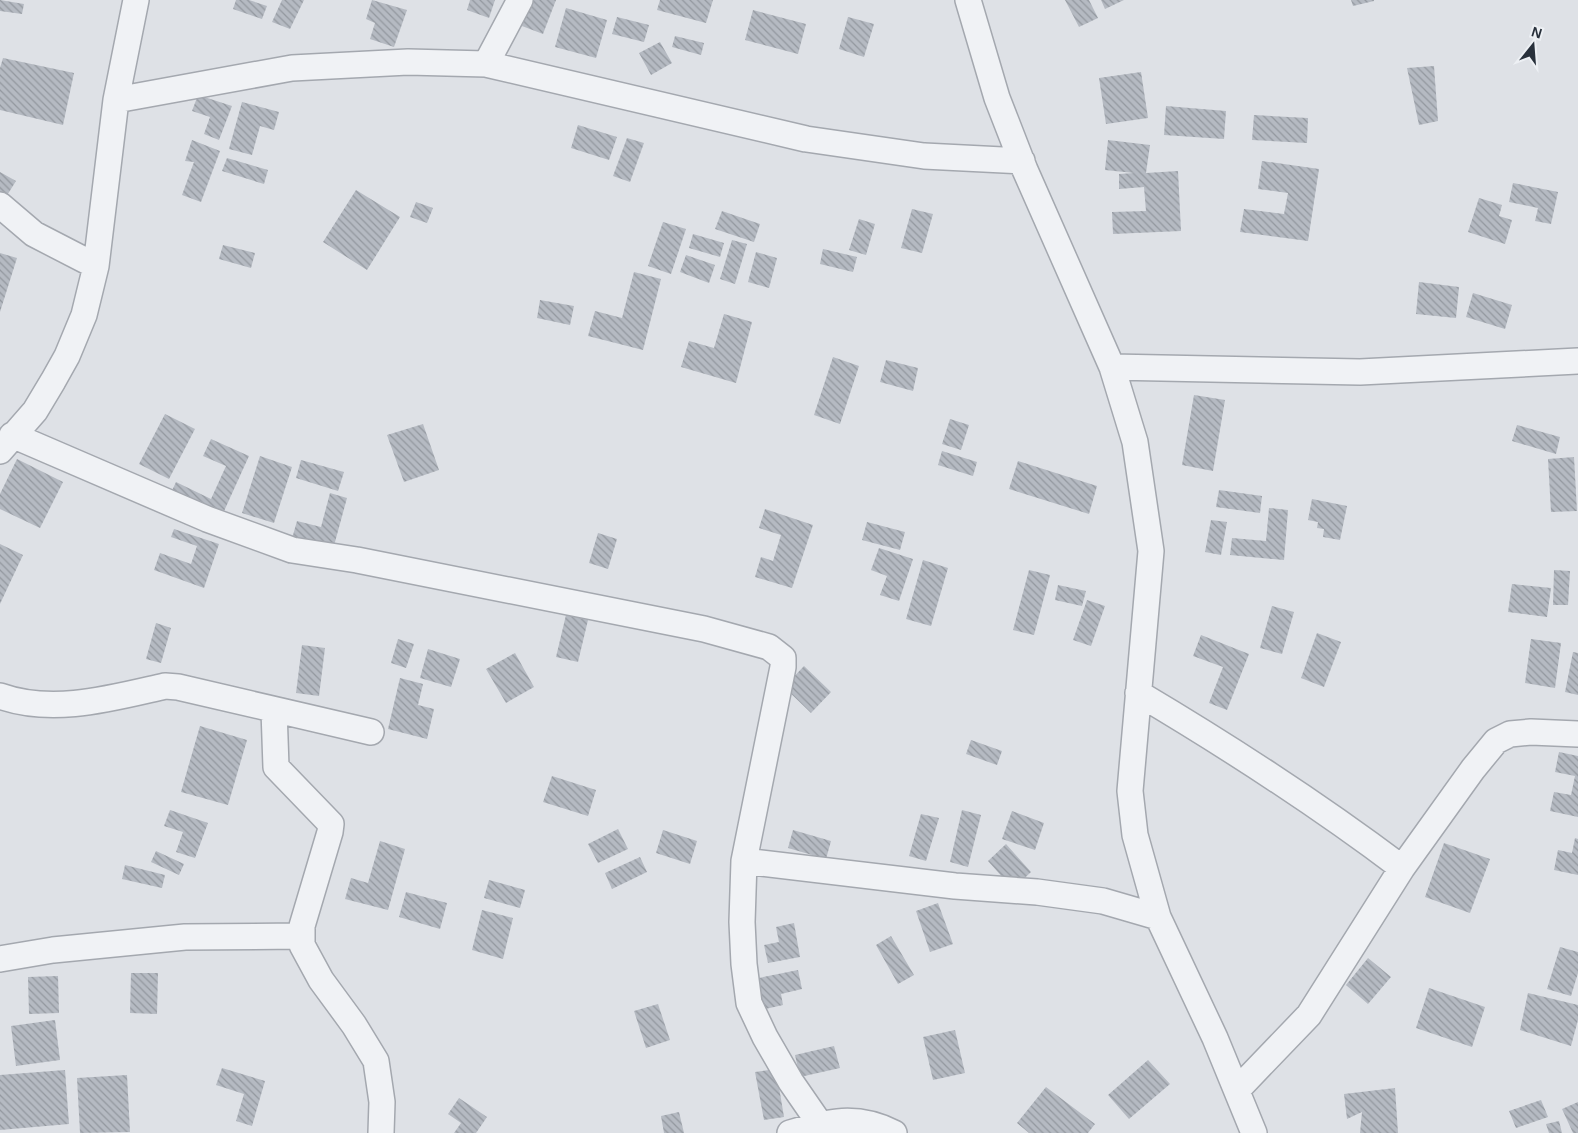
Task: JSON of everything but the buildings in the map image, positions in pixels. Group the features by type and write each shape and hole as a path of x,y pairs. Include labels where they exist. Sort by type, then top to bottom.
{"street":[{"path":"136,0 116,100 96,266 84,314 67,356 35,411 6,443 292,550 357,560 654,618 750,641 778,652 783,658 783,666 744,861 742,922 744,964 749,1003 765,1037 820,1124"},
{"path":"486,64 520,0"},
{"path":"968,0 997,98 1022,161 1112,367 1135,442 1150,551 1130,791 1135,835 1158,917 1238,1089 1254,1133"},
{"path":"116,100 292,68 408,62 486,64 806,139 924,156 1022,161"},
{"path":"0,204 34,234 96,266"},
{"path":"1112,367 1360,372 1578,361"},
{"path":"0,696 34,702 85,703 165,686 196,689 274,710 371,732"},
{"path":"1138,693 1254,763 1356,833 1402,868"},
{"path":"274,710 276,767 331,824 302,926 302,936 307,956 376,1061 382,1102 380,1133"},
{"path":"1238,1089 1309,1015 1402,868 1473,768 1496,741 1510,734 1531,732 1578,734"},
{"path":"744,861 955,886 1046,893 1103,901 1158,917"},
{"path":"0,959 53,950 185,937 302,936"},
{"path":"790,1133 820,1124 846,1121 866,1122 894,1133"}]}
